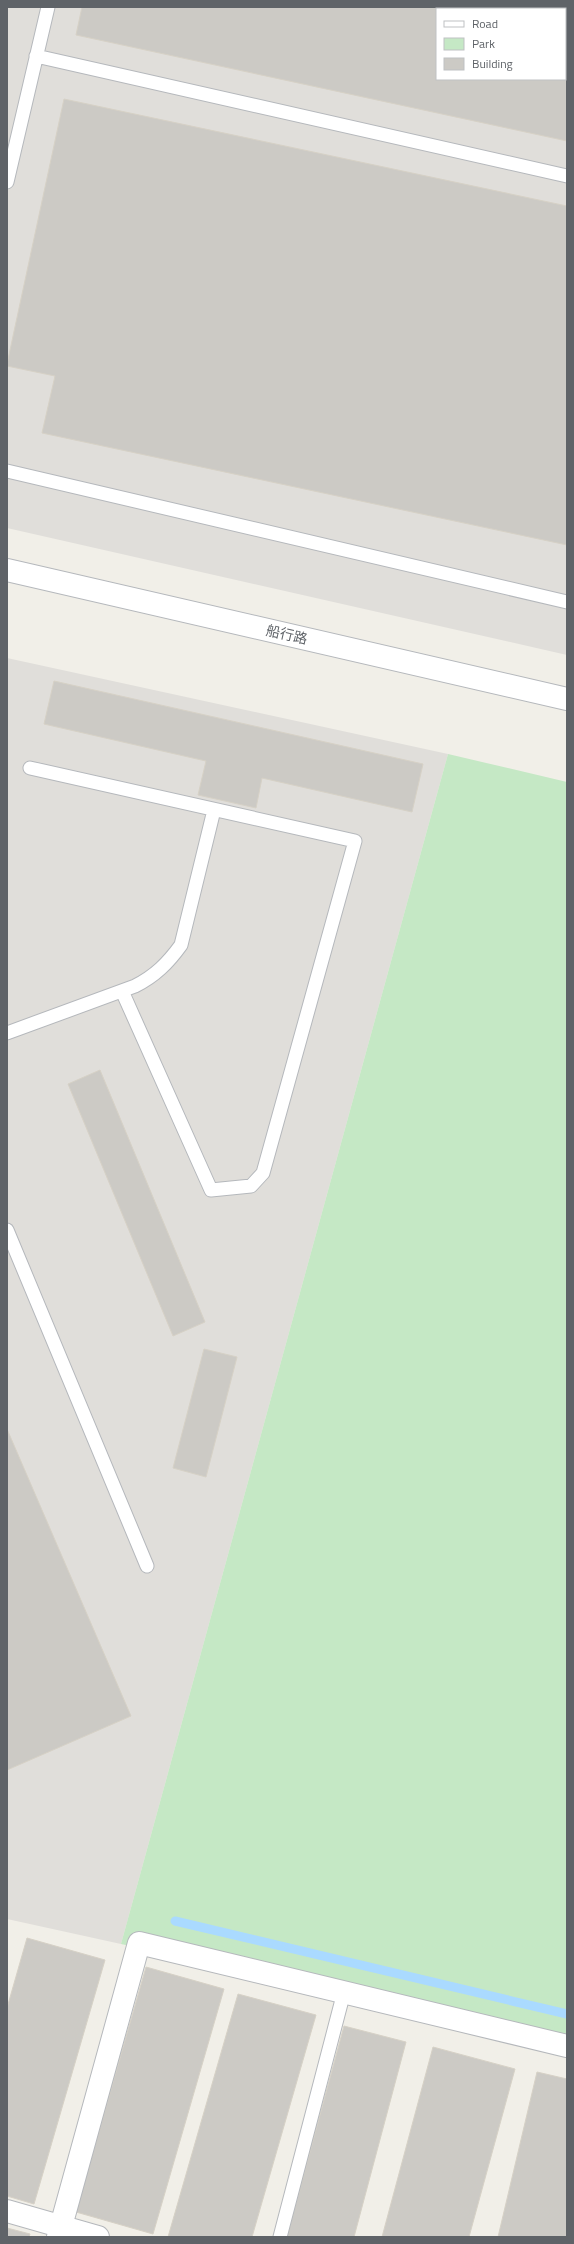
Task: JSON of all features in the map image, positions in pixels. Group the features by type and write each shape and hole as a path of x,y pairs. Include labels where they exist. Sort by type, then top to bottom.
{"street":[{"name":"船行路","path":"7,570 567,699"},
{"path":"60,2232 139,1943 567,2046"},
{"path":"7,2211 60,2232 98,2237"}],"lane":[{"path":"7,182 48,7"},
{"path":"36,56 567,176"},
{"path":"7,471 567,602"},
{"path":"30,768 355,841 263,1173 251,1186 211,1190 122,991"},
{"path":"7,1033 122,991 151,978 167,963 181,945 214,810"},
{"path":"7,1230 147,1566"},
{"path":"280,2237 344,1992"}],"shaded area":[{"path":"7,7 567,7 567,655 7,528"},
{"path":"7,658 448,754 121,1944 7,1919"}],"green space":[{"path":"448,754 567,782 567,2047 344,1992 121,1944"}],"building":[{"path":"82,7 567,7 567,141 76,35"},
{"path":"64,99 567,206 567,545 42,433 55,376 7,366 7,364"},
{"path":"54,681 423,764 412,812 262,778 256,808 198,795 206,761 44,724"},
{"path":"100,1070 205,1322 173,1336 68,1084"},
{"path":"204,1349 237,1357 206,1477 173,1468"},
{"path":"7,1429 131,1716 7,1770"},
{"path":"27,1938 105,1960 34,2204 7,2196 7,2008"},
{"path":"146,1967 224,1989 153,2234 76,2212"},
{"path":"238,1994 316,2015 252,2237 168,2237"},
{"path":"344,2026 406,2042 354,2237 287,2237"},
{"path":"433,2047 515,2069 469,2237 382,2237"},
{"path":"537,2072 567,2079 567,2237 498,2237"},
{"path":"7,2228 30,2234 29,2237 7,2237"}],"waterway":[{"path":"175,1921 567,2014"}]}
